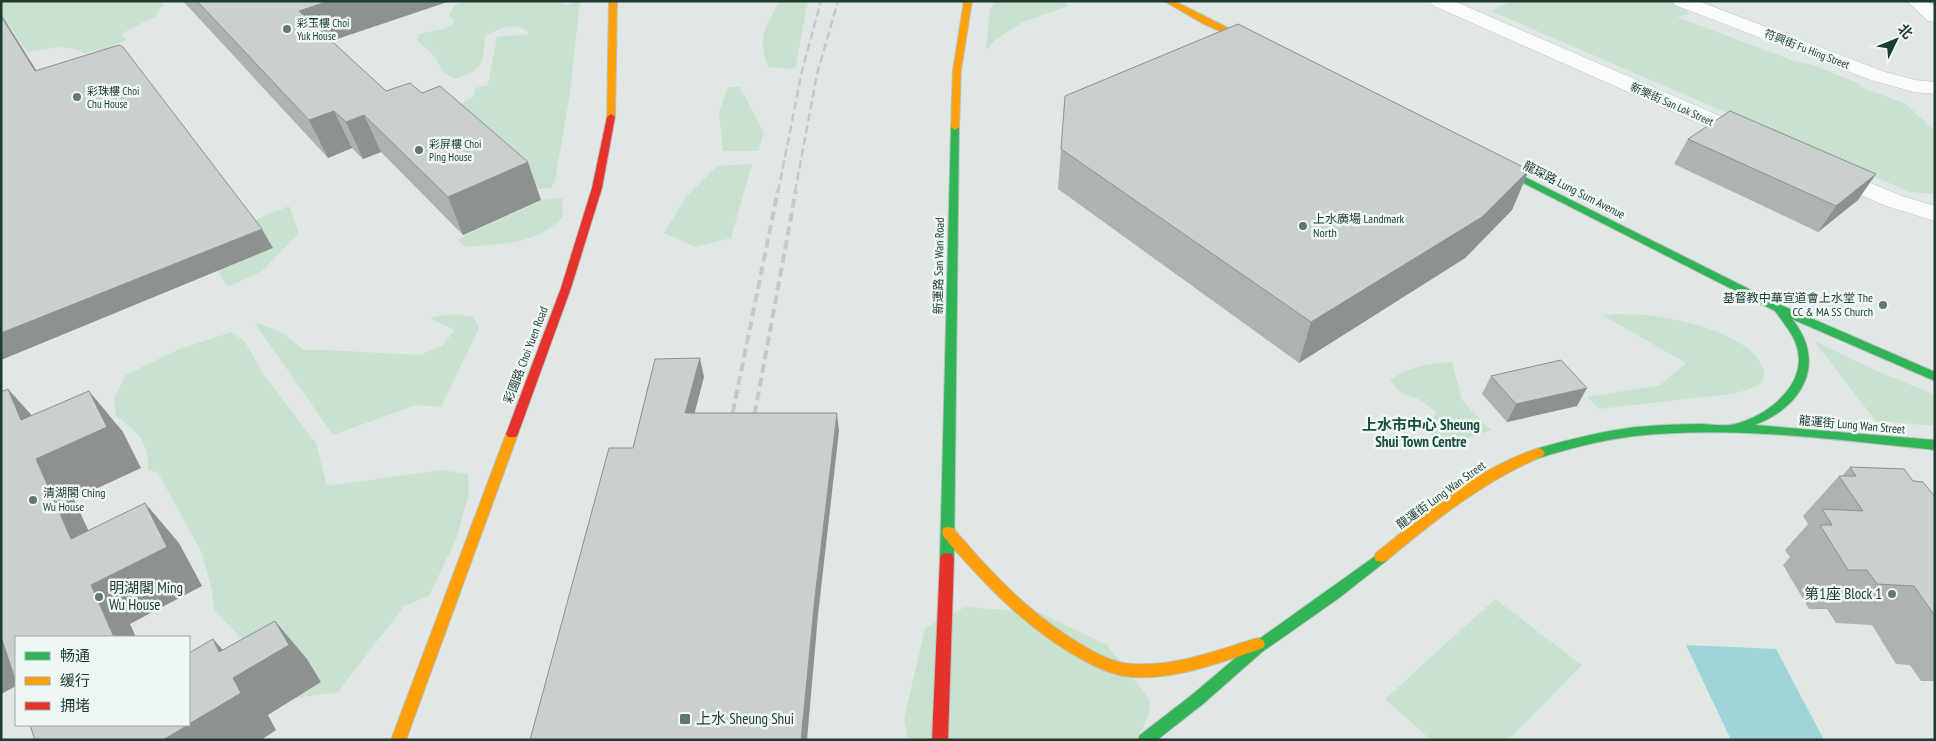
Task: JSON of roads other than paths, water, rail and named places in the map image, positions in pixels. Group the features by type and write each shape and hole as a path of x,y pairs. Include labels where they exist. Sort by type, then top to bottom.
{"street":[{"name":"彩園路 Choi Yuen Road","path":"398,740 409,705 440,629 566,288 597,188 611,117 613,1"},
{"name":"新運路 San Wan Road","path":"940,740 948,532 956,92 957,70 968,1"},
{"name":"新樂街 San Lok Street","path":"1438,1 1769,146"},
{"name":"符興街 Fu Hing Street","path":"1681,1 1878,76 1914,86 1935,88"},
{"path":"1916,1 1935,17"},
{"path":"1178,3 1265,48"},
{"name":"龍琛路 Lung Sum Avenue","path":"1486,160 1779,309 1935,377"},
{"path":"1813,166 1894,201 1935,214"},
{"name":"龍琛路 Lung Sum Avenue","path":"1729,428 1759,421 1777,411 1790,399 1803,373 1804,351 1796,328 1779,309"},
{"name":"龍運街 Lung Wan Street","path":"1145,740 1197,700 1264,642 1342,588 1450,502 1498,470 1552,448 1612,435 1665,430 1729,428 1935,446"},
{"path":"948,532 1003,595 1036,624 1066,645 1103,663 1132,671 1159,669 1264,642"},
{"name":"彩園路 Choi Yuen Road","path":"387,740 409,705"}],"water":[{"path":"1686,645 1776,649 1824,740 1731,740"}],"railway":[{"path":"778,192 802,71 821,1"},
{"path":"795,192 817,74 838,1"},
{"path":"730,426 778,190"},
{"path":"752,428 796,190"}],"place":[{"name":"彩玉樓 Choi Yuk House","path":"287,29"},
{"name":"彩珠樓 Choi Chu House","path":"77,97"},
{"name":"彩屏樓 Choi Ping House","path":"419,150"},
{"name":"上水廣場 Landmark North","path":"1303,226"},
{"name":"基督教中華宣道會上水堂 The CC & MA SS Church","path":"1883,305"},
{"name":"清湖閣 Ching Wu House","path":"33,500"},
{"name":"第1座 Block 1","path":"1892,594"},
{"name":"明湖閣 Ming Wu House","path":"99,597"},
{"name":"上水 Sheung Shui","path":"685,719"}],"district":[{"name":"上水市中心 Sheung Shui Town Centre","path":"1421,434"}]}
